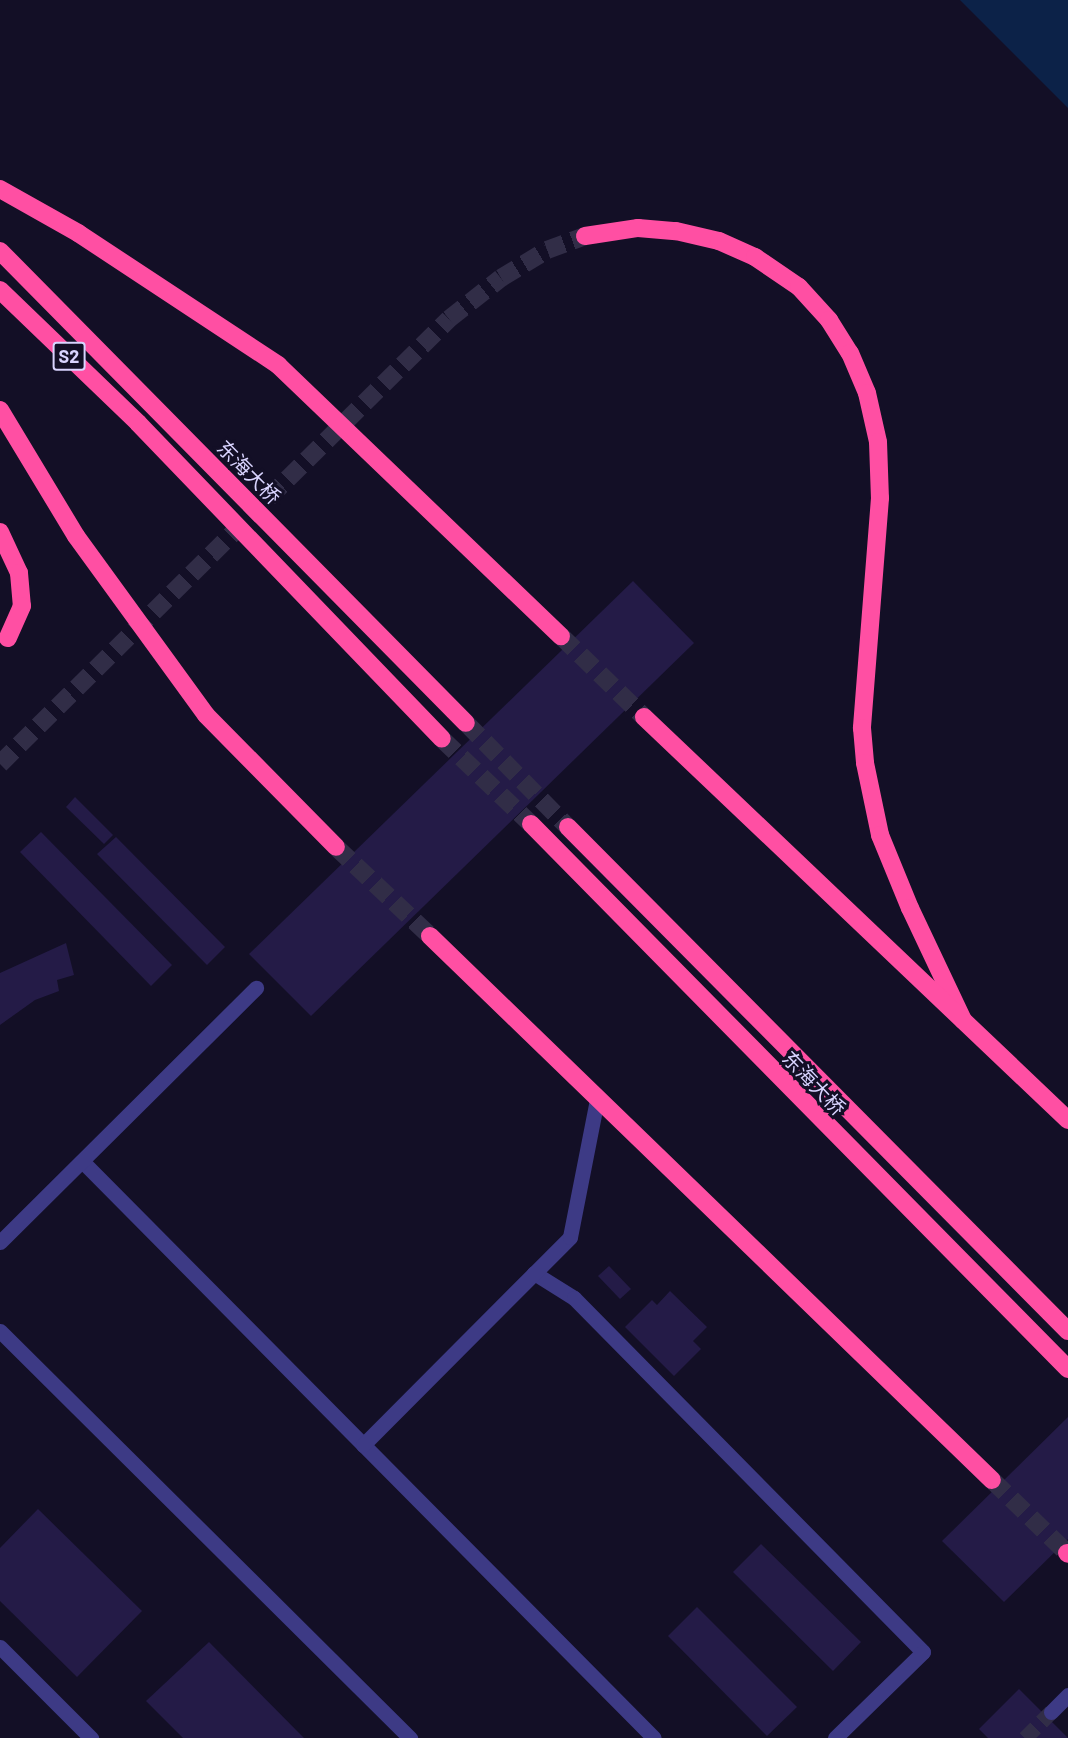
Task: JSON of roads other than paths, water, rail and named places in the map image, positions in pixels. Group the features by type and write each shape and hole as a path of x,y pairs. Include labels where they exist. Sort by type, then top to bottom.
{"highway":[{"path":"0,189 78,233 278,365 561,636"},
{"path":"585,236 638,228 676,231 719,241 755,258 799,286 829,320 850,353 867,393 879,453 880,498 863,698 865,763 880,835 910,908 963,1020"},
{"name":"东海大桥","path":"0,251 466,723"},
{"name":"S2","path":"0,290 138,423 442,739"},
{"path":"0,410 76,536 206,715 336,847"},
{"path":"0,532 19,573 22,606 4,644"},
{"path":"644,717 1068,1120"},
{"name":"东海大桥","path":"531,824 1068,1370"},
{"name":"东海大桥","path":"568,827 1068,1331"},
{"path":"430,936 992,1480"}],"lane":[{"path":"0,1242 256,988"},
{"path":"363,1445 570,1238 597,1099"},
{"path":"82,1161 654,1738"},
{"path":"534,1273 574,1298 923,1652 835,1738"},
{"path":"0,1331 410,1738"},
{"path":"0,1647 91,1738"},
{"path":"1051,1712 1068,1695"}],"water":[{"path":"960,0 1068,0 1068,108"}],"tunnel":[{"path":"0,764 449,319 501,278 547,250 585,236"},
{"path":"561,636 644,717"},
{"path":"466,723 568,827"},
{"path":"442,739 531,824"},
{"path":"336,847 430,936"},
{"path":"992,1480 1067,1553"},
{"path":"1025,1738 1051,1712"}]}
